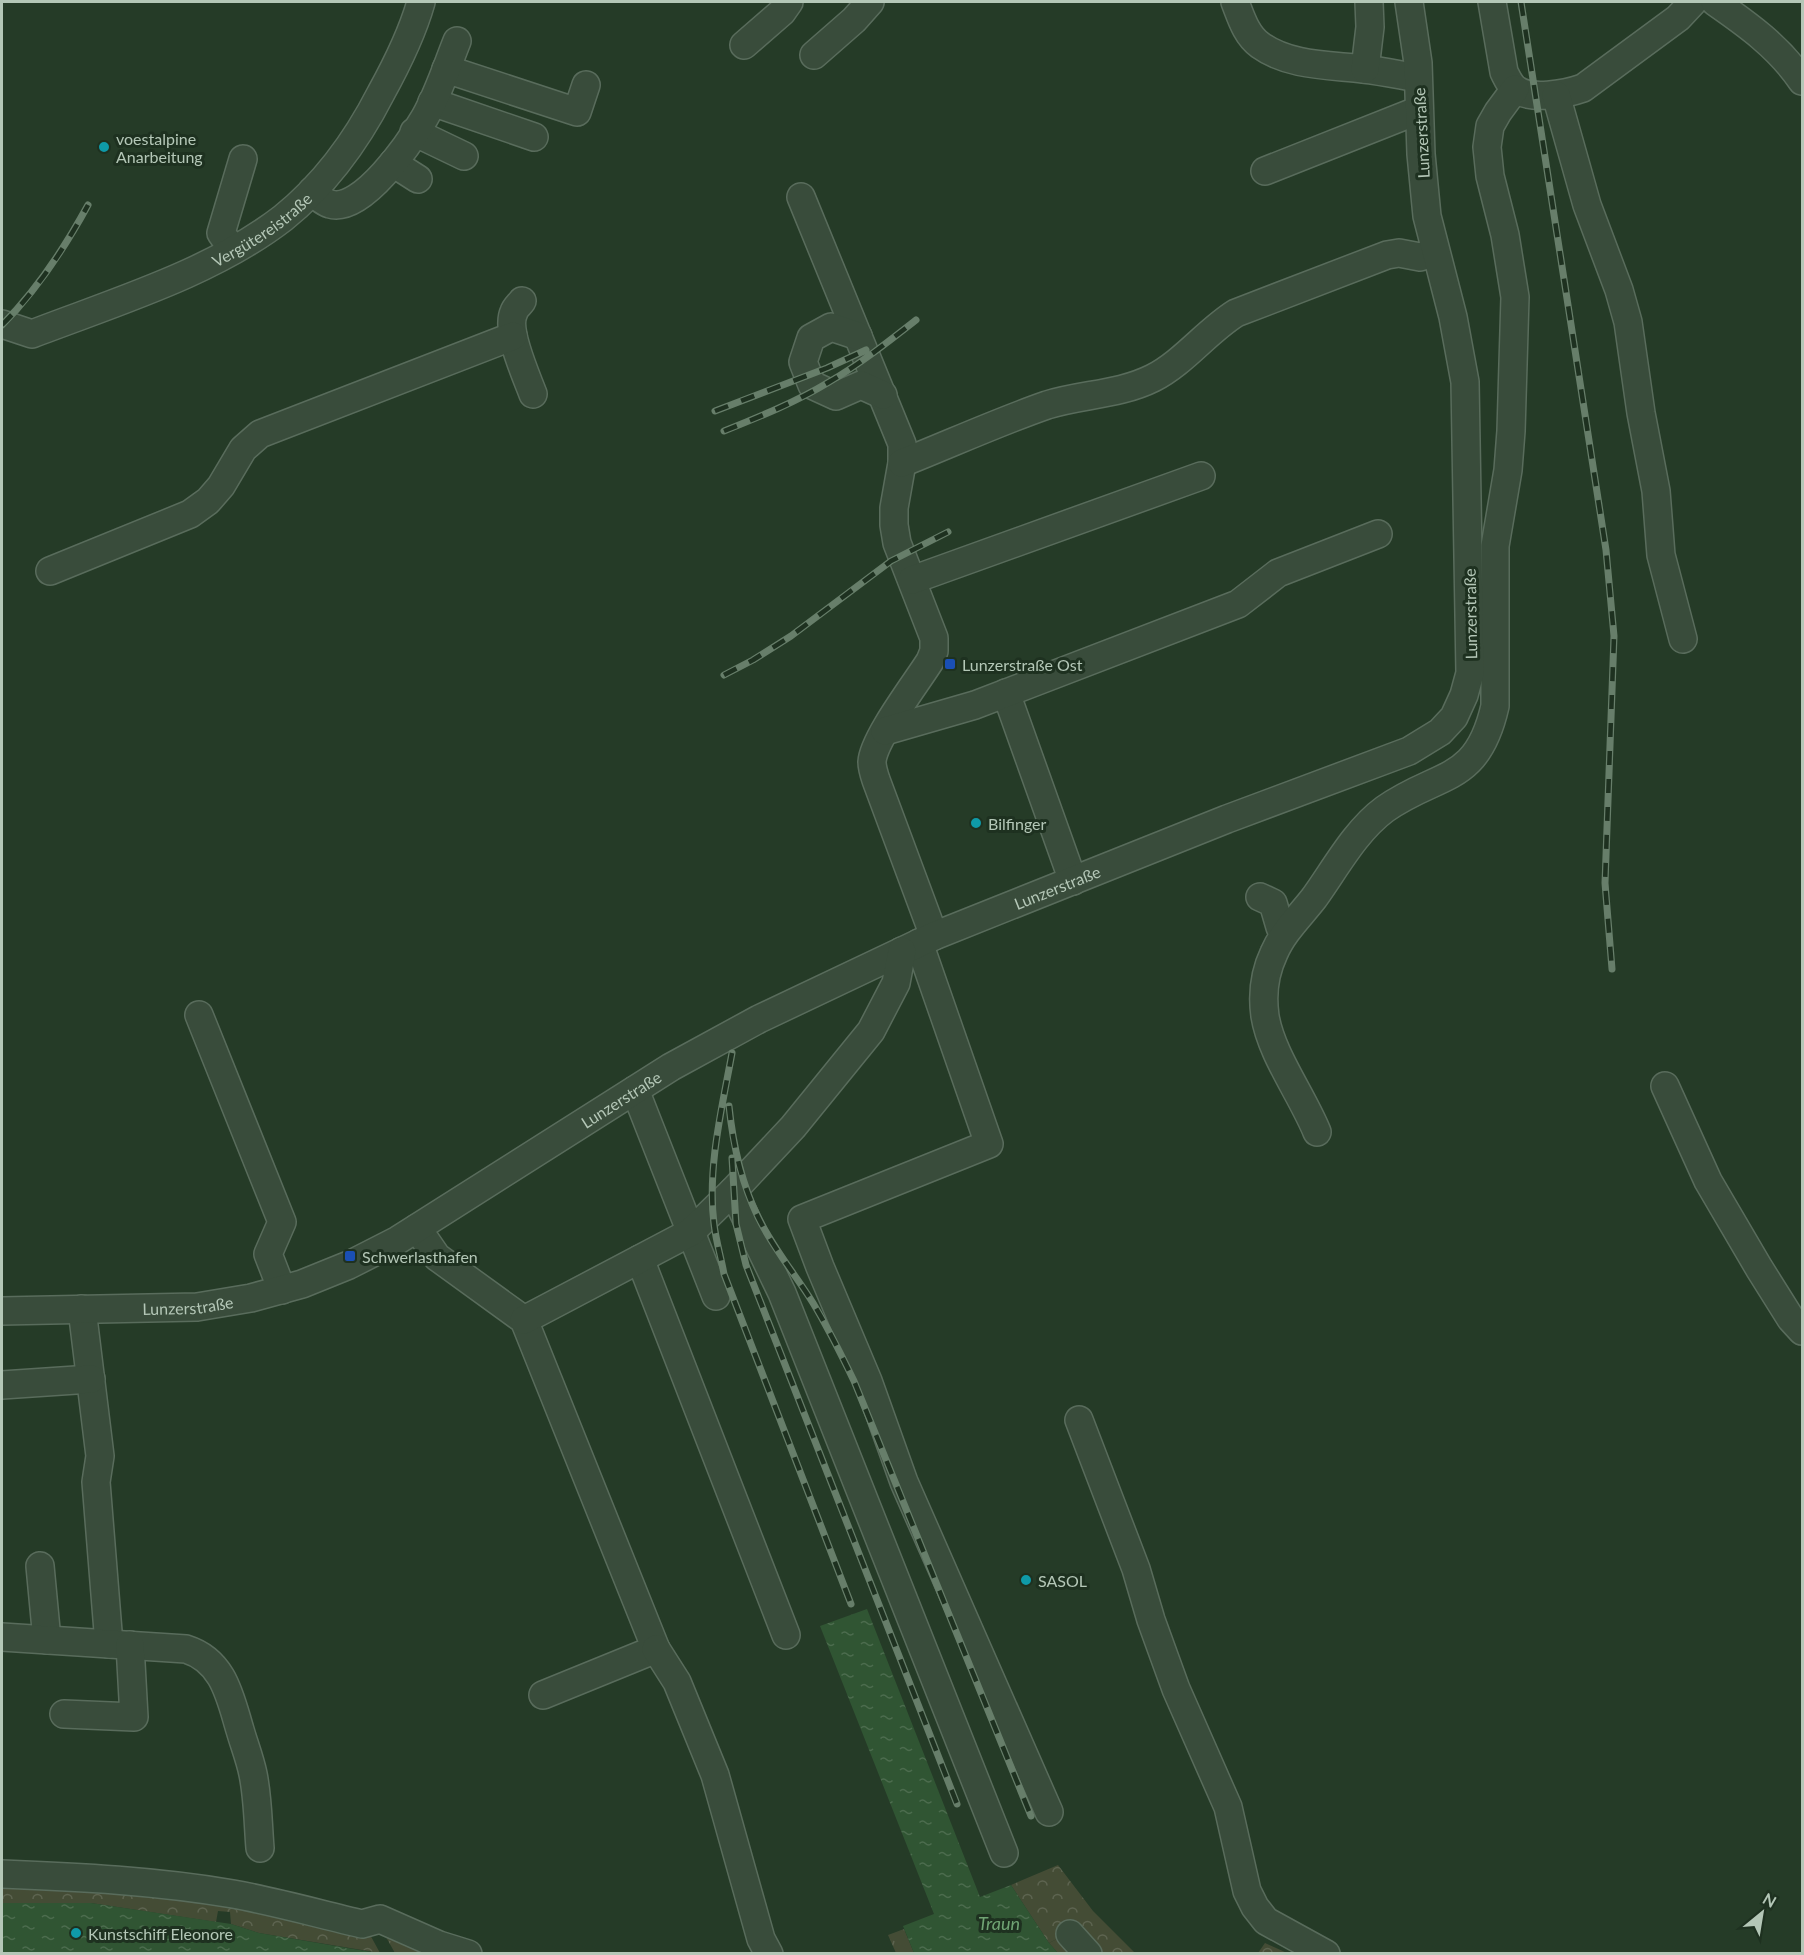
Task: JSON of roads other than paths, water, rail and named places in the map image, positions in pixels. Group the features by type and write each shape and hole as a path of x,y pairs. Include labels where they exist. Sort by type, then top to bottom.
{"street":[{"name":"Vergütereistraße","path":"2,324 32,334 200,268 233,250 283,217 312,191 357,136 406,43 421,2"},
{"path":"744,45 782,12 789,2"},
{"path":"814,55 854,20 870,2"},
{"path":"1235,2 1244,25 1259,44 1281,56 1316,64 1418,78"},
{"path":"1365,69 1370,27 1369,2"},
{"name":"Lunzerstraße","path":"2,1311 197,1307 251,1298 302,1284 349,1265 398,1240 671,1067 759,1019 919,943 1238,815 1409,751 1440,732 1454,717 1464,695 1470,673 1465,382 1453,317 1427,216 1421,154 1418,78 1409,2"},
{"path":"1492,2 1504,72 1508,81 1515,89 1524,93 1556,95 1583,88 1678,18 1693,2"},
{"path":"1715,2 1754,29 1773,46 1803,81"},
{"path":"312,191 321,200 332,205 356,199 375,185 393,163 432,102 457,40"},
{"path":"446,69 577,112 586,85"},
{"path":"1317,1132 1273,1043 1265,1017 1266,974 1273,954 1284,934 1313,899 1360,833 1384,810 1447,777 1471,760 1482,746 1495,706 1495,546 1509,450 1515,352 1515,297 1505,235 1490,176 1487,147 1490,126 1515,89"},
{"path":"1556,95 1587,204 1619,290 1628,322 1641,413 1656,491 1662,555 1683,639"},
{"path":"432,102 534,137"},
{"path":"1265,171 1419,110"},
{"path":"414,132 464,156"},
{"path":"233,250 221,232 243,159"},
{"path":"393,163 418,179"},
{"path":"801,197 882,395 902,453 894,508 894,525 897,543 934,638 934,651 930,661 885,731 874,751 872,762 919,943 989,1144 802,1219 868,1381 904,1482 1049,1812"},
{"path":"902,453 1048,405 1119,391 1154,378 1236,312 1387,255 1399,253 1420,257 1435,252"},
{"path":"522,301 513,312 511,323 513,336 533,394"},
{"path":"858,336 831,327 811,338 803,362 812,385 836,396 861,386 882,395"},
{"path":"50,571 190,514 208,501 243,449 260,434 513,336"},
{"path":"912,580 1201,476"},
{"path":"885,731 975,705 1238,604 1278,573 1378,534"},
{"path":"1006,693 1073,881"},
{"path":"1260,897 1273,903 1284,934"},
{"path":"524,1320 691,1232 793,1127 871,1031 919,943"},
{"path":"199,1015 282,1222 268,1254 282,1290"},
{"path":"1665,1086 1708,1180 1791,1319 1803,1331"},
{"path":"635,1090 716,1296"},
{"path":"733,1191 782,1293 1004,1853"},
{"path":"417,1228 437,1257 524,1320 656,1649 677,1682 715,1775 761,1939 768,1953"},
{"path":"639,1259 786,1635"},
{"path":"64,1714 134,1717 119,1645 96,1482 100,1456 82,1309"},
{"path":"2,1385 90,1379"},
{"path":"1079,1420 1136,1569 1151,1620 1176,1689 1228,1808 1247,1891 1255,1907 1266,1921 1326,1953"},
{"path":"40,1566 47,1640"},
{"path":"2,1637 193,1651 208,1660 227,1689 254,1774 260,1848"},
{"path":"543,1695 656,1649"},
{"path":"2,1874 59,1876 183,1887 235,1895 362,1924 380,1919 439,1945 468,1953"}],"water":[{"name":"Traun","path":"867,1609 980,1897 1011,1885 1058,1953 914,1953 903,1926 934,1914 820,1626"},
{"path":"2,1903 91,1903 231,1924 259,1933 377,1953 2,1953"}],"railway":[{"path":"1521,2 1606,550 1614,636 1605,883 1612,969"},
{"path":"2,325 27,298 49,268 88,205"},
{"path":"724,431 777,409 816,389 863,360 916,320"},
{"path":"715,411 827,368 866,350"},
{"path":"724,675 791,636 891,561 948,532"},
{"path":"732,1053 720,1117 712,1181 717,1243 724,1274 851,1604"},
{"path":"729,1106 739,1163 752,1204 770,1239 819,1312 854,1381 1031,1816"},
{"path":"732,1158 736,1224 746,1265 957,1804"}],"place":[{"name":"voestalpine Anarbeitung","path":"104,147"},
{"name":"Lunzerstraße Ost","path":"950,664"},
{"name":"Bilfinger","path":"976,823"},
{"name":"Schwerlasthafen","path":"350,1256"},
{"name":"SASOL","path":"1026,1580"},
{"name":"Kunstschiff Eleonore","path":"76,1933"}]}
